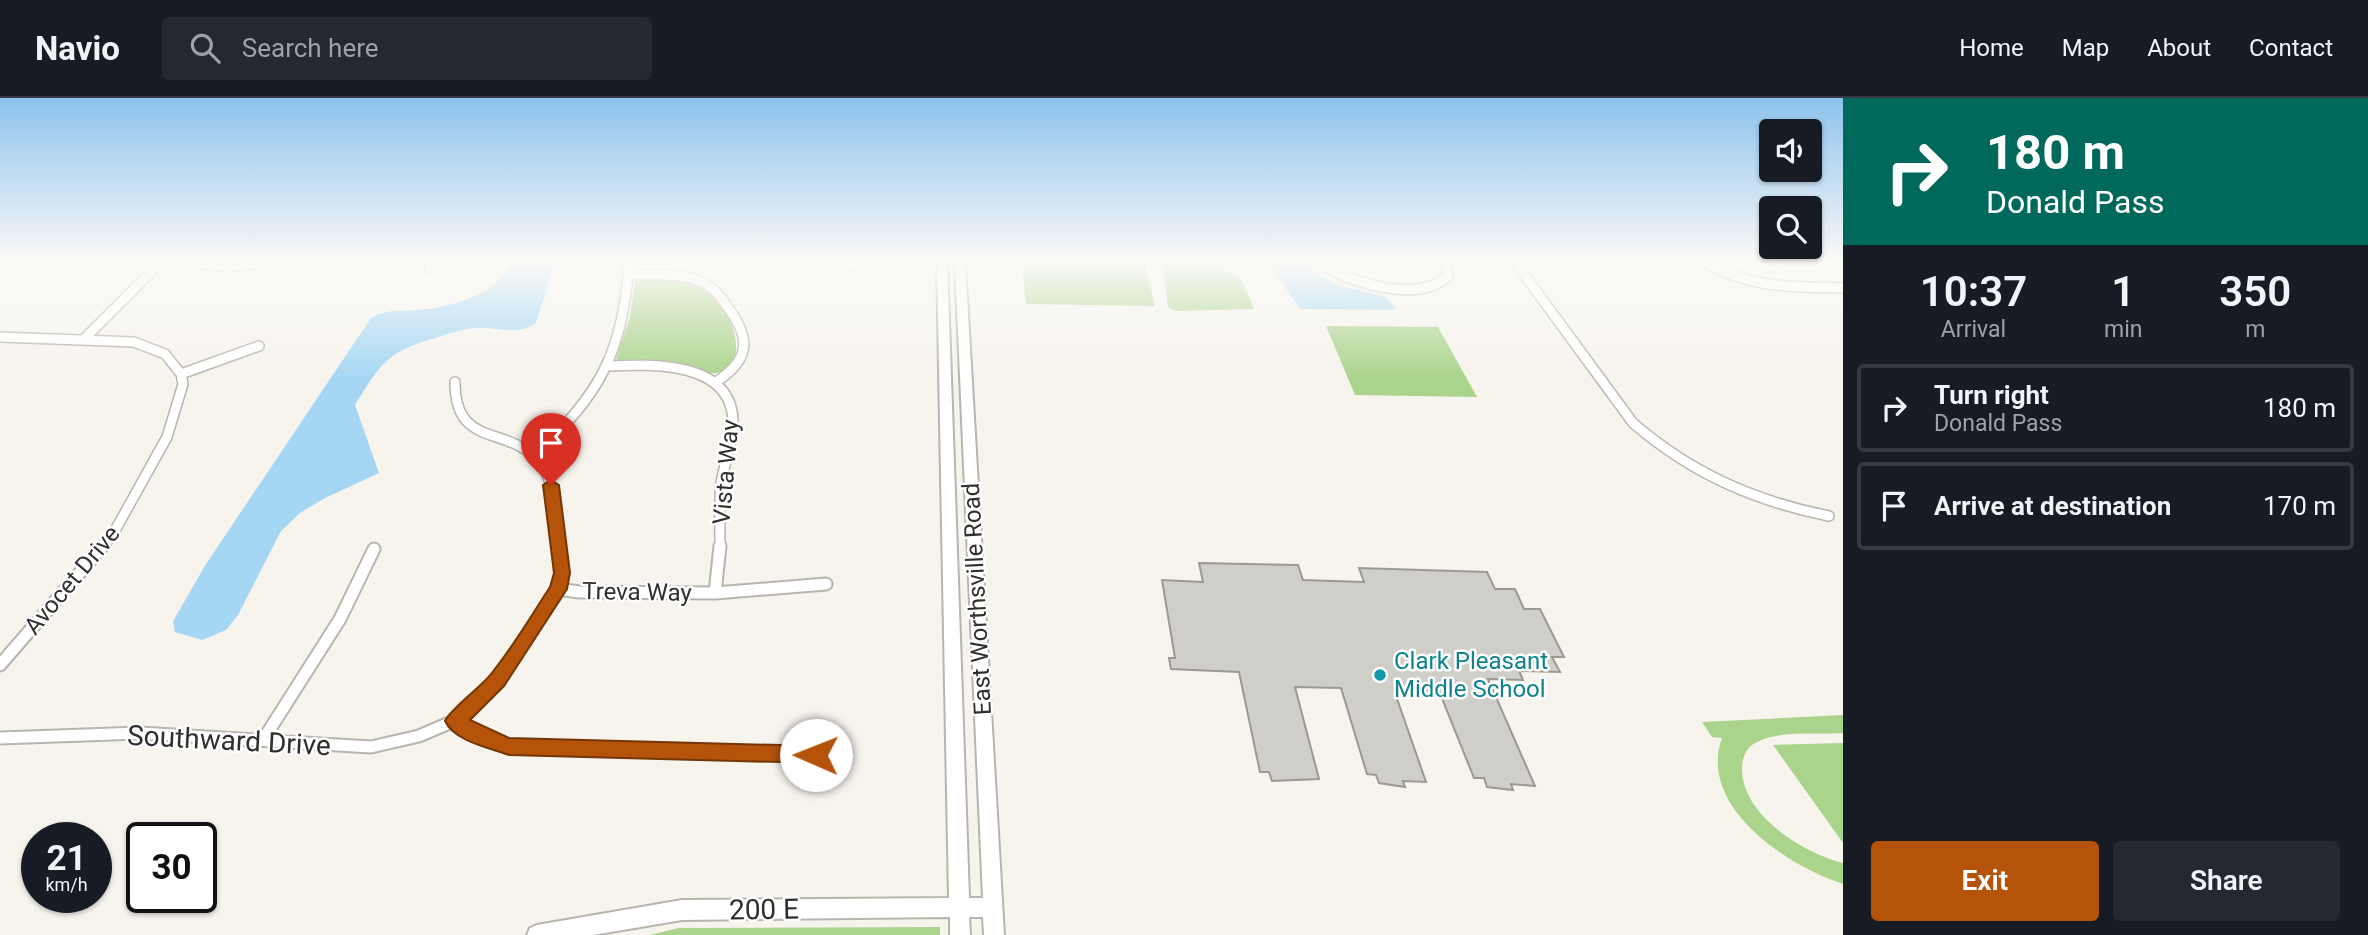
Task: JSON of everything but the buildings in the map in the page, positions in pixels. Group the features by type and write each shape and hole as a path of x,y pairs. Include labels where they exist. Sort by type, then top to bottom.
{"main road":[{"name":"East Worthsville Road","path":"943,301 960,935"},
{"name":"East Worthsville Road","path":"962,301 994,935"},
{"name":"200 E","path":"537,935 682,910 993,907"}],"street":[{"path":"85,338 122,301"},
{"path":"534,454 572,422 594,396 607,366 628,301"},
{"path":"716,382 735,367 746,345 744,335 724,301"},
{"path":"1544,301 1633,423 1647,436 1685,464 1725,485 1775,504 1829,516"},
{"path":"0,337 85,338 134,342 165,354 181,374 259,346"},
{"name":"Vista Way","path":"607,366 663,365 698,373 716,382 730,405 733,417 721,483 720,555 715,593"},
{"name":"Avocet Drive","path":"0,665 112,536 167,438 183,384 181,374"},
{"path":"455,382 455,404 466,423 534,454 551,485 562,573 558,589"},
{"path":"263,740 340,619 374,549"},
{"name":"Treva Way","path":"558,589 579,592 715,593 826,584"},
{"name":"Southward Drive","path":"0,738 140,733 371,747 419,736 454,721 473,707 497,680 558,589"},
{"path":"454,721 480,736 509,747 816,755"}],"green space":[{"path":"632,301 719,301 728,315 736,339 733,361 727,369 711,373 675,363 630,363 616,359"},
{"path":"1026,301 1154,301 1155,306 1026,304"},
{"path":"1167,301 1251,301 1254,309 1175,311 1168,307"},
{"path":"1326,326 1438,327 1477,397 1355,395"},
{"path":"1843,715 1843,733 1784,735 1761,740 1747,750 1742,769 1752,802 1763,816 1778,830 1810,851 1843,863 1843,884 1797,863 1752,830 1722,787 1718,763 1722,738 1712,737 1702,722"},
{"path":"1843,743 1843,843 1773,745"},
{"path":"940,927 940,935 650,935 679,928"}],"water":[{"path":"543,301 536,323 529,327 515,330 461,330 406,348 387,361 371,379 355,405 379,473 325,498 300,513 281,531 238,615 226,630 202,640 175,632 173,621 206,564 371,318 389,312 418,310 458,302"},
{"path":"1295,301 1389,301 1395,307 1392,310 1300,309"}],"place":[{"name":"Clark Pleasant Middle School","path":"1380,675"}],"route":[{"path":"551,485 562,573 554,599 497,680 473,707 454,721 480,736 509,747 816,755"}]}
